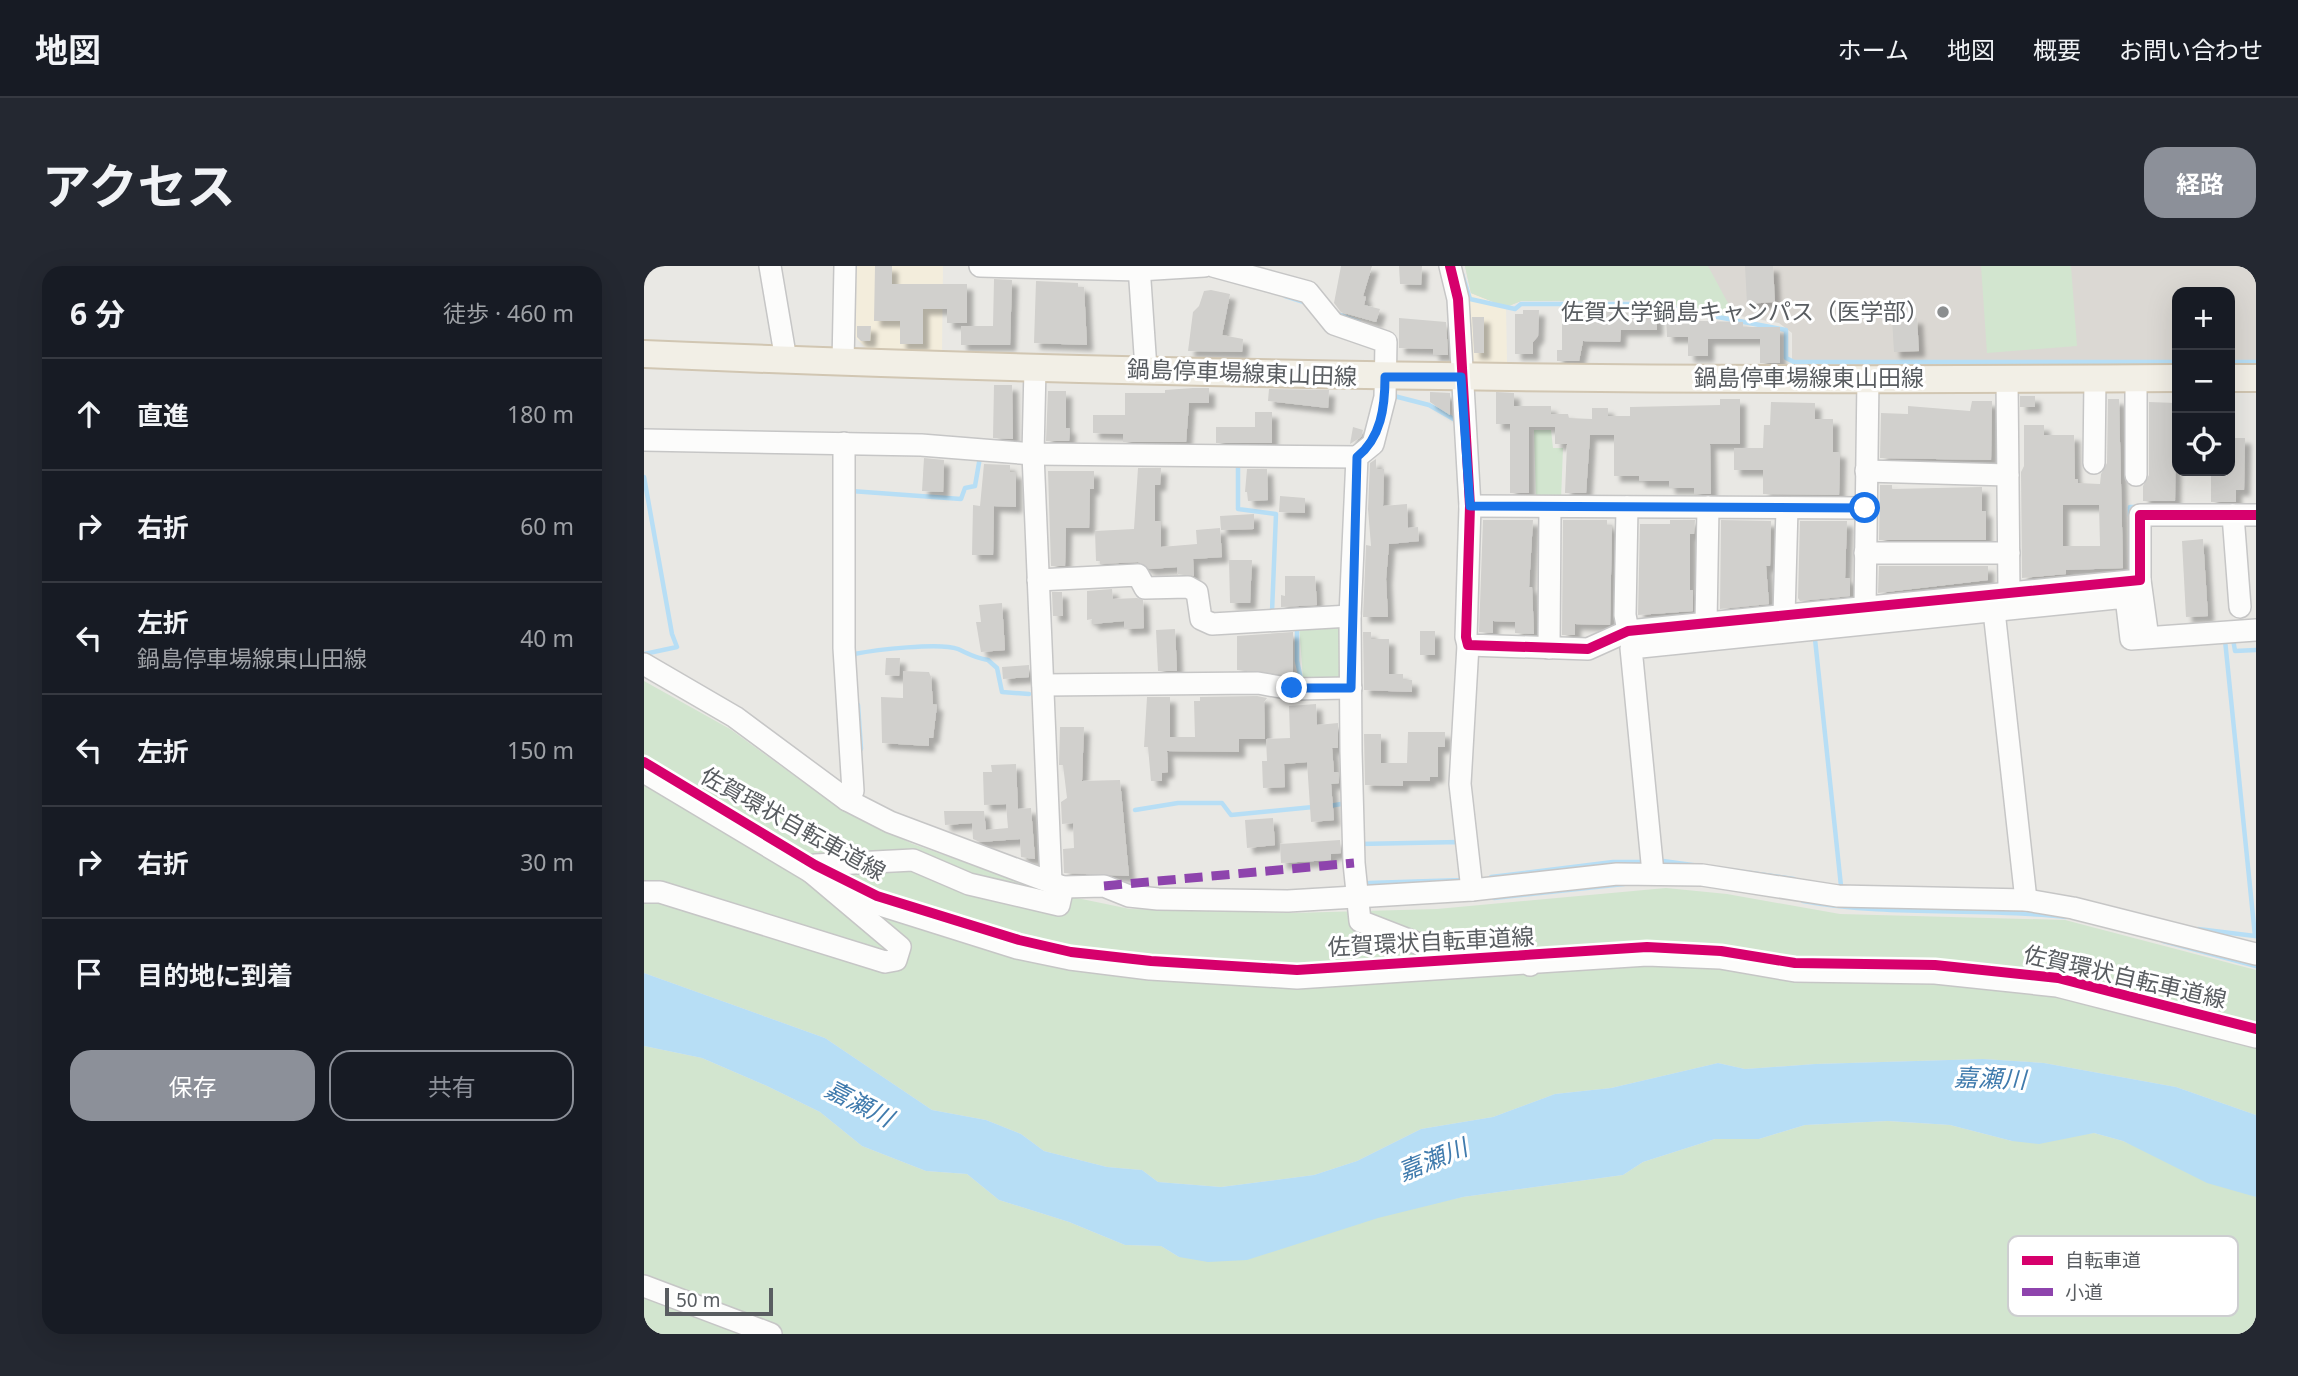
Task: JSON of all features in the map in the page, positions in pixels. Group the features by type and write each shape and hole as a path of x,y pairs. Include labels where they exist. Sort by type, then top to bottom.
{"main road":[{"name":"鍋島停車場線東山田線","path":"644,354 844,363 1385,377 2007,380 2172,378"},
{"path":"2235,378 2256,378"}],"street":[{"path":"771,266 786,360"},
{"path":"844,363 845,266"},
{"path":"979,266 1204,266"},
{"path":"644,440 1357,457 1373,444 1385,397 1385,342 1334,324 1308,292 1213,266"},
{"path":"1450,266 1458,299 1470,506 1467,652 1460,784 1472,890"},
{"path":"1139,268 1146,369"},
{"path":"811,872 815,865 913,860 969,884 1059,905 1030,450 1035,368"},
{"path":"1864,608 1868,378"},
{"path":"2094,463 2095,379"},
{"path":"2136,379 2136,475"},
{"path":"2007,380 2009,593"},
{"path":"844,443 844,648 851,718 850,796"},
{"path":"1357,457 1350,616 1357,904 1360,921 1419,944 1496,947 1528,957 1530,965"},
{"path":"1866,471 2008,475"},
{"path":"1470,506 1865,508"},
{"path":"1549,648 1550,507"},
{"path":"1627,507 1625,615 1628,631"},
{"path":"1706,624 1709,507"},
{"path":"1784,616 1787,508"},
{"path":"2147,631 2134,580 2140,515 2256,515"},
{"path":"2233,515 2240,607"},
{"path":"1865,553 2009,554"},
{"path":"1038,580 1138,575 1145,588 1188,587 1197,592 1201,619 1212,624 1350,616"},
{"path":"1467,652 1588,649 1628,631 2134,580"},
{"path":"1653,873 1631,648 2126,597 2131,639 2256,630"},
{"path":"1994,611 2026,900"},
{"path":"644,664 735,717 890,822 1058,889 1104,886 1129,896 1157,899 1357,904 1653,873 1702,875 1838,896 2026,900 2073,908 2256,954"},
{"path":"1043,685 1258,683 1292,688 1351,688"},
{"path":"644,772 811,872 874,903 1017,948 1070,960 1150,969 1297,978 1530,965 1647,955 1690,956 1795,971 1980,976 2057,986 2256,1037"},
{"path":"644,892 660,892 885,962 896,960 901,947 811,872"},
{"path":"644,1286 747,1322 771,1334"}],"shaded area":[{"path":"853,266 943,266 942,353 868,350 855,337"},
{"name":"佐賀大学鍋島キャンパス（医学部）","path":"1465,266 2256,266 2256,364 2235,364 2235,287 2172,287 2172,364 1792,366 1792,333 1779,323 1651,300 1521,301 1506,307 1471,293"},
{"path":"1471,293 1506,307 1507,362 1472,362 1465,304"}],"green space":[{"path":"1465,266 1708,266 1736,318 1651,300 1521,301 1506,307 1471,293"},
{"path":"1981,266 2071,266 2077,346 1987,353"},
{"path":"1534,430 1551,430 1553,448 1563,448 1561,500 1536,500"},
{"path":"1347,621 1347,682 1303,679 1299,624"},
{"path":"644,681 730,729 843,811 913,844 1048,892 1130,909 1292,913 1437,909 1666,888 1727,894 1840,914 2065,920 2256,970 2256,1115 2176,1087 2044,1063 1983,1059 1745,1069 1718,1063 1611,1088 1555,1094 1493,1117 1421,1129 1357,1161 1314,1175 1221,1187 1158,1182 1142,1170 1107,1167 1044,1151 1021,1134 986,1120 932,1110 825,1038 644,973"},
{"path":"644,1046 702,1058 767,1086 820,1112 862,1146 926,1171 967,1174 999,1200 1069,1222 1125,1245 1161,1246 1179,1257 1463,1197 1623,1175 1643,1162 1715,1139 1759,1139 1805,1125 1888,1121 1950,1125 2012,1141 2094,1133 2123,1141 2256,1197 2256,1334 644,1334"}],"water":[{"name":"嘉瀬川","path":"644,973 825,1038 932,1110 986,1120 1021,1134 1044,1151 1107,1167 1142,1170 1158,1182 1221,1187 1314,1175 1357,1161 1421,1129 1493,1117 1555,1094 1611,1088 1718,1063 1745,1069 1983,1059 2044,1063 2176,1087 2256,1115 2256,1197 2207,1183 2123,1141 2094,1133 2039,1144 2012,1141 1950,1125 1888,1121 1805,1125 1759,1139 1715,1139 1643,1162 1623,1175 1463,1197 1378,1218 1247,1260 1208,1262 1179,1257 1161,1246 1125,1245 1069,1222 999,1200 967,1174 926,1171 862,1146 820,1112 767,1086 702,1058 644,1046"}],"building":[{"path":"875,266 892,266 892,284 967,284 967,323 947,323 947,309 923,309 923,344 900,344 900,321 874,321"},
{"path":"1341,266 1372,266 1363,296 1366,297 1364,305 1380,309 1376,322 1341,312 1334,303"},
{"path":"1399,266 1422,266 1421,285 1400,284"},
{"path":"1745,266 1773,266 1775,302 1747,304"},
{"path":"994,279 1012,280 1010,345 961,345 961,326 993,326"},
{"path":"1036,281 1078,283 1078,287 1084,287 1087,345 1034,343"},
{"path":"1204,291 1230,294 1222,335 1243,339 1242,352 1188,351 1193,312 1199,306"},
{"path":"1605,308 1621,309 1621,313 1657,313 1657,330 1621,330 1620,342 1583,341 1579,361 1557,361 1557,350 1562,350 1562,311 1605,311"},
{"path":"1523,310 1539,310 1538,336 1533,342 1533,354 1515,354 1515,314 1523,314"},
{"path":"1472,317 1484,317 1484,353 1474,353"},
{"path":"1399,318 1446,322 1448,355 1433,355 1433,349 1399,348"},
{"path":"1917,318 1919,351 1894,352 1892,319"},
{"path":"1666,320 1743,322 1743,327 1780,327 1780,363 1760,363 1760,339 1708,339 1708,356 1688,356 1688,337 1667,337"},
{"path":"857,326 871,326 870,341 861,341 857,337"},
{"path":"994,385 1012,385 1013,439 993,438"},
{"path":"1209,388 1209,403 1189,403 1186,442 1123,442 1123,434 1093,433 1093,415 1125,415 1125,393 1165,393 1165,390"},
{"path":"1269,389 1329,390 1328,408 1268,401"},
{"path":"1048,391 1066,391 1066,428 1070,428 1069,441 1046,441"},
{"path":"1430,392 1450,393 1450,415 1430,402"},
{"path":"1496,392 1514,393 1514,406 1551,406 1551,414 1592,419 1592,408 1608,408 1608,416 1630,416 1630,407 1720,405 1720,399 1740,399 1740,444 1710,444 1711,494 1694,494 1694,488 1669,488 1669,481 1639,481 1639,476 1614,476 1614,435 1590,435 1586,493 1565,493 1567,444 1555,444 1555,427 1529,427 1529,493 1510,493 1510,424 1496,424"},
{"path":"2020,396 2035,396 2035,407 2020,407"},
{"path":"2108,399 2119,399 2123,568 2066,570 2066,574 2022,578 2021,472 2024,466 2024,425 2044,425 2044,435 2074,435 2075,479 2078,479 2078,483 2100,484 2101,474 2107,463","holes":["2063,505 2099,505 2100,546 2063,546"]},
{"path":"1972,401 1992,401 1991,460 1880,458 1881,413 1908,414 1908,406 1970,411"},
{"path":"1771,402 1815,403 1815,419 1833,419 1833,452 1840,452 1839,495 1763,494 1763,470 1734,470 1734,448 1763,448 1764,425 1770,425"},
{"path":"2149,402 2172,403 2172,476 2175,476 2175,501 2143,501 2143,486 2149,475"},
{"path":"1255,412 1272,412 1272,443 1216,443 1216,427 1255,427"},
{"path":"1353,427 1363,430 1361,437 1350,444"},
{"path":"2235,438 2245,438 2244,490 2236,490 2236,502 2211,502 2211,476 2235,476"},
{"path":"924,458 944,460 943,492 922,491"},
{"path":"1376,459 1376,469 1384,469 1383,506 1407,504 1408,528 1418,527 1419,541 1389,544 1386,579 1388,617 1363,617 1366,545 1371,546 1368,509 1370,463"},
{"path":"984,464 1010,465 1010,472 1016,472 1016,507 994,506 993,555 972,555 973,505 980,506"},
{"path":"1138,468 1161,468 1160,485 1155,485 1155,521 1161,521 1161,547 1197,544 1196,530 1220,528 1222,557 1193,559 1194,576 1178,574 1177,567 1150,569 1138,562 1100,564 1100,561 1096,561 1095,531 1134,529"},
{"path":"1247,469 1267,469 1268,500 1248,501 1245,492"},
{"path":"1048,471 1094,471 1094,489 1090,489 1089,528 1066,528 1065,566 1051,566"},
{"path":"1880,485 1892,485 1892,489 1982,487 1982,511 1986,511 1986,540 1879,540"},
{"path":"1280,496 1305,498 1305,513 1279,512"},
{"path":"1254,514 1254,529 1221,530 1220,516"},
{"path":"1483,520 1533,520 1529,587 1532,587 1534,634 1515,633 1515,622 1493,621 1493,633 1479,632"},
{"path":"1563,520 1607,520 1607,525 1612,525 1610,625 1575,624 1575,635 1562,635"},
{"path":"1670,520 1695,520 1694,534 1690,534 1690,590 1693,590 1693,611 1638,615 1640,524 1670,524"},
{"path":"1721,520 1771,521 1770,566 1766,566 1769,604 1720,609"},
{"path":"1800,521 1847,521 1845,578 1850,578 1850,596 1800,601 1798,598"},
{"path":"2203,539 2208,616 2186,617 2182,541"},
{"path":"1229,560 1252,560 1250,603 1230,603"},
{"path":"1879,566 1988,566 1988,580 1878,593"},
{"path":"1285,576 1315,576 1317,605 1281,607 1281,595 1285,596"},
{"path":"1112,589 1113,599 1143,600 1144,628 1124,629 1124,621 1092,624 1092,619 1087,620 1087,591"},
{"path":"1052,592 1062,592 1063,616 1053,616"},
{"path":"1002,603 1005,650 981,652 976,622 981,622 979,605"},
{"path":"1175,629 1177,671 1158,671 1156,630"},
{"path":"1420,631 1435,631 1435,655 1420,655"},
{"path":"1293,632 1293,676 1237,670 1237,636"},
{"path":"1363,632 1371,632 1371,639 1389,639 1389,674 1403,674 1403,680 1412,680 1412,692 1364,690"},
{"path":"886,658 900,658 899,676 885,675"},
{"path":"1029,665 1029,677 1003,679 1002,667"},
{"path":"903,671 929,672 931,677 933,704 937,705 933,738 929,738 929,746 882,743 881,697 903,698"},
{"path":"1147,697 1170,697 1170,737 1195,737 1194,701 1200,701 1200,697 1267,698 1264,702 1265,739 1239,739 1239,752 1167,751 1168,772 1162,773 1162,781 1151,781 1148,747 1144,747"},
{"path":"1316,704 1317,725 1338,723 1338,748 1332,748 1334,772 1338,772 1339,783 1331,784 1334,820 1311,822 1307,762 1284,764 1285,787 1263,788 1262,761 1267,761 1266,739 1290,738 1289,706"},
{"path":"1060,727 1084,727 1082,781 1120,780 1129,876 1064,873 1063,849 1074,848 1073,823 1062,824 1061,802 1067,798 1063,765 1059,765"},
{"path":"1408,732 1445,732 1445,747 1438,747 1438,777 1430,777 1430,781 1403,781 1403,786 1365,785 1364,734 1381,734 1381,763 1407,763"},
{"path":"1016,764 1018,809 1031,808 1035,859 1021,857 1020,839 980,842 973,839 972,823 945,825 944,811 984,811 986,830 1008,828 1006,804 984,805 983,772 992,772 991,765"},
{"path":"1273,818 1275,845 1247,848 1245,820"},
{"path":"1340,840 1341,853 1331,854 1331,860 1281,863 1280,844"}],"waterway":[{"path":"1462,274 1470,299 1515,309 1521,304 1650,304 1786,330 1786,358 1794,362 2172,362"},
{"path":"1285,296 1307,303"},
{"path":"1335,313 1359,322"},
{"path":"2235,362 2256,362"},
{"path":"1394,396 1429,405 1457,421"},
{"path":"851,491 961,499 965,488 975,486 980,457"},
{"path":"1238,463 1238,509 1276,514 1272,612"},
{"path":"644,477 672,634 677,647 644,654"},
{"path":"2130,516 2130,507 2140,507"},
{"path":"1297,627 1297,661 1302,683"},
{"path":"1815,639 1841,886"},
{"path":"2233,639 2235,651 2256,650"},
{"path":"2225,640 2255,936"},
{"path":"854,658 854,654 891,649 949,647 988,660 997,668 1002,692 1029,694"},
{"path":"858,705 861,749"},
{"path":"1135,810 1178,803 1222,803 1231,815 1313,807"},
{"path":"1329,806 1347,803"},
{"path":"1359,844 1459,842 1459,846"},
{"path":"1663,861 1794,879"},
{"path":"1491,877 1613,862 1642,862"},
{"path":"1369,883 1462,880 1461,875"},
{"path":"1494,898 1624,884"},
{"path":"1803,901 1869,909 2066,917"},
{"path":"2198,929 2255,936"},
{"path":"2163,941 2256,966"}],"marked path":[{"path":"1104,886 1354,863"}],"cycle path":[{"path":"1450,266 1458,299 1470,506 1466,637 1468,645 1588,649 1628,631 2140,580 2140,515 2256,515"},
{"name":"佐賀環状自転車道線","path":"644,762 815,865 877,896 1019,940 1071,952 1151,961 1297,970 1647,947 1721,951 1795,963 1935,965 2058,978 2256,1029"}],"place":[{"name":"佐賀大学鍋島キャンパス（医学部）","path":"1943,312"}],"route":[{"path":"1292,688 1351,688 1350,616 1357,457 1373,444 1385,397 1385,377 1461,377 1470,506 1865,508"}]}
